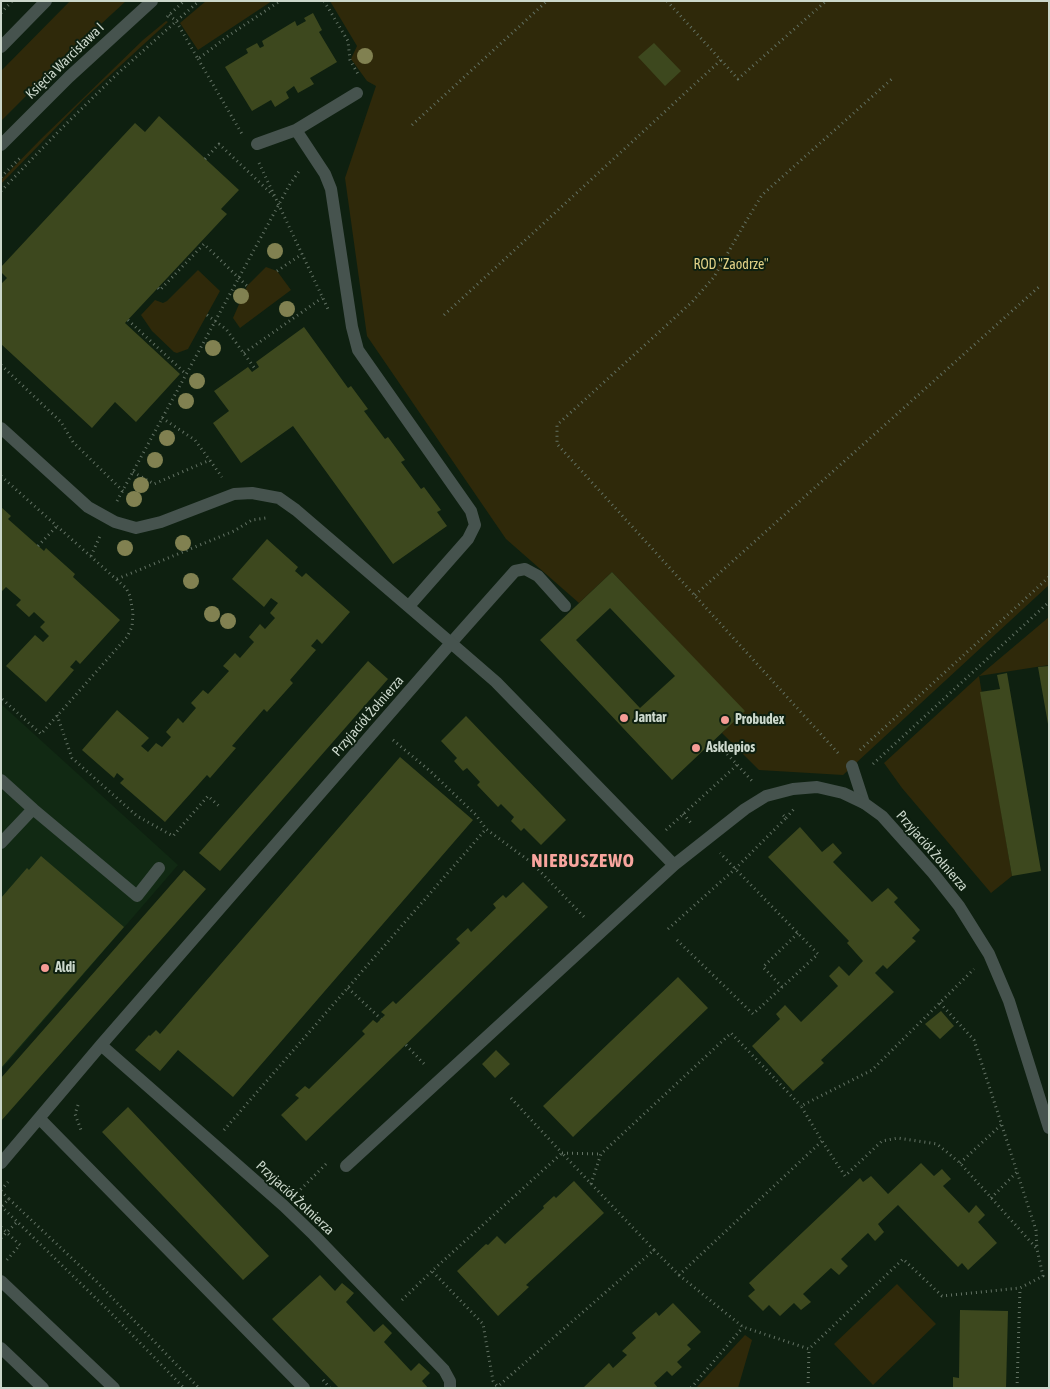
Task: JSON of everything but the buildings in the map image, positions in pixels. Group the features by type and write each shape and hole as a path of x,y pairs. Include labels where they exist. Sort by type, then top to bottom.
{"street":[{"path":"1,46 46,1"},
{"name":"Księcia Warcisława I","path":"1,145 69,77 152,1"},
{"path":"251,142 296,130 357,93"},
{"path":"296,130 325,174 330,190 352,326 358,350 471,511 475,525 468,539 409,606"},
{"path":"1,428 88,506 115,522 136,528 161,522 234,494 252,493 279,498 296,510 496,682 674,865"},
{"name":"Przyjaciół Żołnierza","path":"1,1163 101,1045 515,571 525,569 538,576 565,606"},
{"path":"851,762 864,803"},
{"path":"1,780 136,896 159,868"},
{"name":"Przyjaciół Żołnierza","path":"346,1166 674,865 745,809 766,796 793,789 817,787 843,793 864,803 889,823 959,906 989,954 1009,1001 1049,1128"},
{"path":"1,843 33,809"},
{"name":"Przyjaciół Żołnierza","path":"101,1045 284,1206 444,1370 450,1381 450,1388"},
{"path":"39,1118 304,1388"},
{"path":"1,1281 114,1388"},
{"path":"1,1348 43,1388"}],"path":[{"path":"1,13 12,1"},
{"path":"164,20 184,1"},
{"path":"1,191 62,128 198,1"},
{"path":"198,59 280,1"},
{"path":"324,1 348,41 350,60 362,82 357,93"},
{"path":"412,125 547,1"},
{"path":"668,1 738,79 826,1"},
{"path":"169,15 176,21 251,142"},
{"path":"444,315 721,60"},
{"path":"894,77 762,195 714,277 692,302 557,425 557,444 840,755 851,762 854,755 1049,577"},
{"path":"205,159 219,144 276,198"},
{"path":"1,177 20,156"},
{"path":"261,167 330,314"},
{"path":"1,365 62,422 74,442 123,490 290,184"},
{"path":"158,288 160,290 204,244 247,286"},
{"path":"277,272 302,254"},
{"path":"694,596 1041,285"},
{"path":"244,353 322,298"},
{"path":"207,315 226,329 256,370"},
{"path":"128,320 186,374"},
{"path":"162,418 195,440 234,494"},
{"path":"133,472 154,484 210,460"},
{"path":"1,476 126,588 130,596 133,613 132,627 127,637 41,734 1,698"},
{"path":"117,579 234,531 252,520 272,518"},
{"path":"38,546 57,526"},
{"path":"856,779 1049,602"},
{"path":"57,716 72,758 137,816 173,836 208,796 220,807"},
{"path":"386,747 393,739 476,815 486,829 532,863 600,934"},
{"path":"652,843 737,765"},
{"path":"786,818 800,804"},
{"path":"677,940 752,1014 818,954 683,814"},
{"path":"212,1143 486,829"},
{"path":"782,987 763,967 798,934"},
{"path":"801,1106 872,1070 989,954"},
{"path":"348,988 381,1019"},
{"path":"808,1388 809,1349 903,1259 942,1296 1020,1288 1043,1276 1037,1249 1036,1230 974,1040 940,1003"},
{"path":"591,1184 601,1154 731,1033 801,1106 845,1176 882,1141 898,1138 937,1144 960,1163 1037,1249"},
{"path":"406,1045 440,1080"},
{"path":"511,1098 678,1275 743,1328 809,1349"},
{"path":"79,1101 76,1114 79,1127 84,1134"},
{"path":"960,1163 1002,1124"},
{"path":"678,1275 822,1141"},
{"path":"401,1302 432,1271 562,1153 601,1154"},
{"path":"284,1206 327,1164"},
{"path":"991,1198 1018,1172"},
{"path":"1,1191 96,1280 199,1388"},
{"path":"9,1199 1,1206 110,1312 184,1388"},
{"path":"1,1238 17,1222"},
{"path":"1,1227 20,1245 5,1262"},
{"path":"432,1271 483,1324 493,1381 497,1387 654,1250"},
{"path":"1017,1388 1020,1288"},
{"path":"691,1388 743,1328"},
{"path":"316,1374 330,1388"}],"shaded area":[{"path":"1,704 178,865 1,1070"}],"green space":[{"path":"70,1 126,1 62,60 1,121 1,71"},
{"path":"206,1 272,1 198,50 180,23"},
{"name":"ROD \"Zaodrze\"","path":"330,1 1049,1 1049,585 843,775 759,770 722,733 742,709 612,572 579,603 506,539 367,336 345,178 376,86 367,81 351,59 357,46"},
{"path":"166,21 168,22 83,100 1,184 1,180 41,139 143,40"},
{"path":"266,267 277,271 291,290 240,328 233,318 247,286"},
{"path":"198,270 220,291 188,349 177,353 152,331 141,315 155,300 163,303 167,301"},
{"path":"1049,617 1049,665 979,676"},
{"path":"979,676 1012,876 991,893 902,788 884,763"},
{"path":"897,1284 936,1324 873,1385 834,1344"},
{"path":"745,1335 752,1340 738,1388 696,1388"}],"place":[{"name":"Jantar","path":"624,718"},
{"name":"Probudex","path":"725,720"},
{"name":"Asklepios","path":"696,748"},
{"name":"Aldi","path":"45,968"}],"district":[{"name":"NIEBUSZEWO","path":"583,861"}]}
